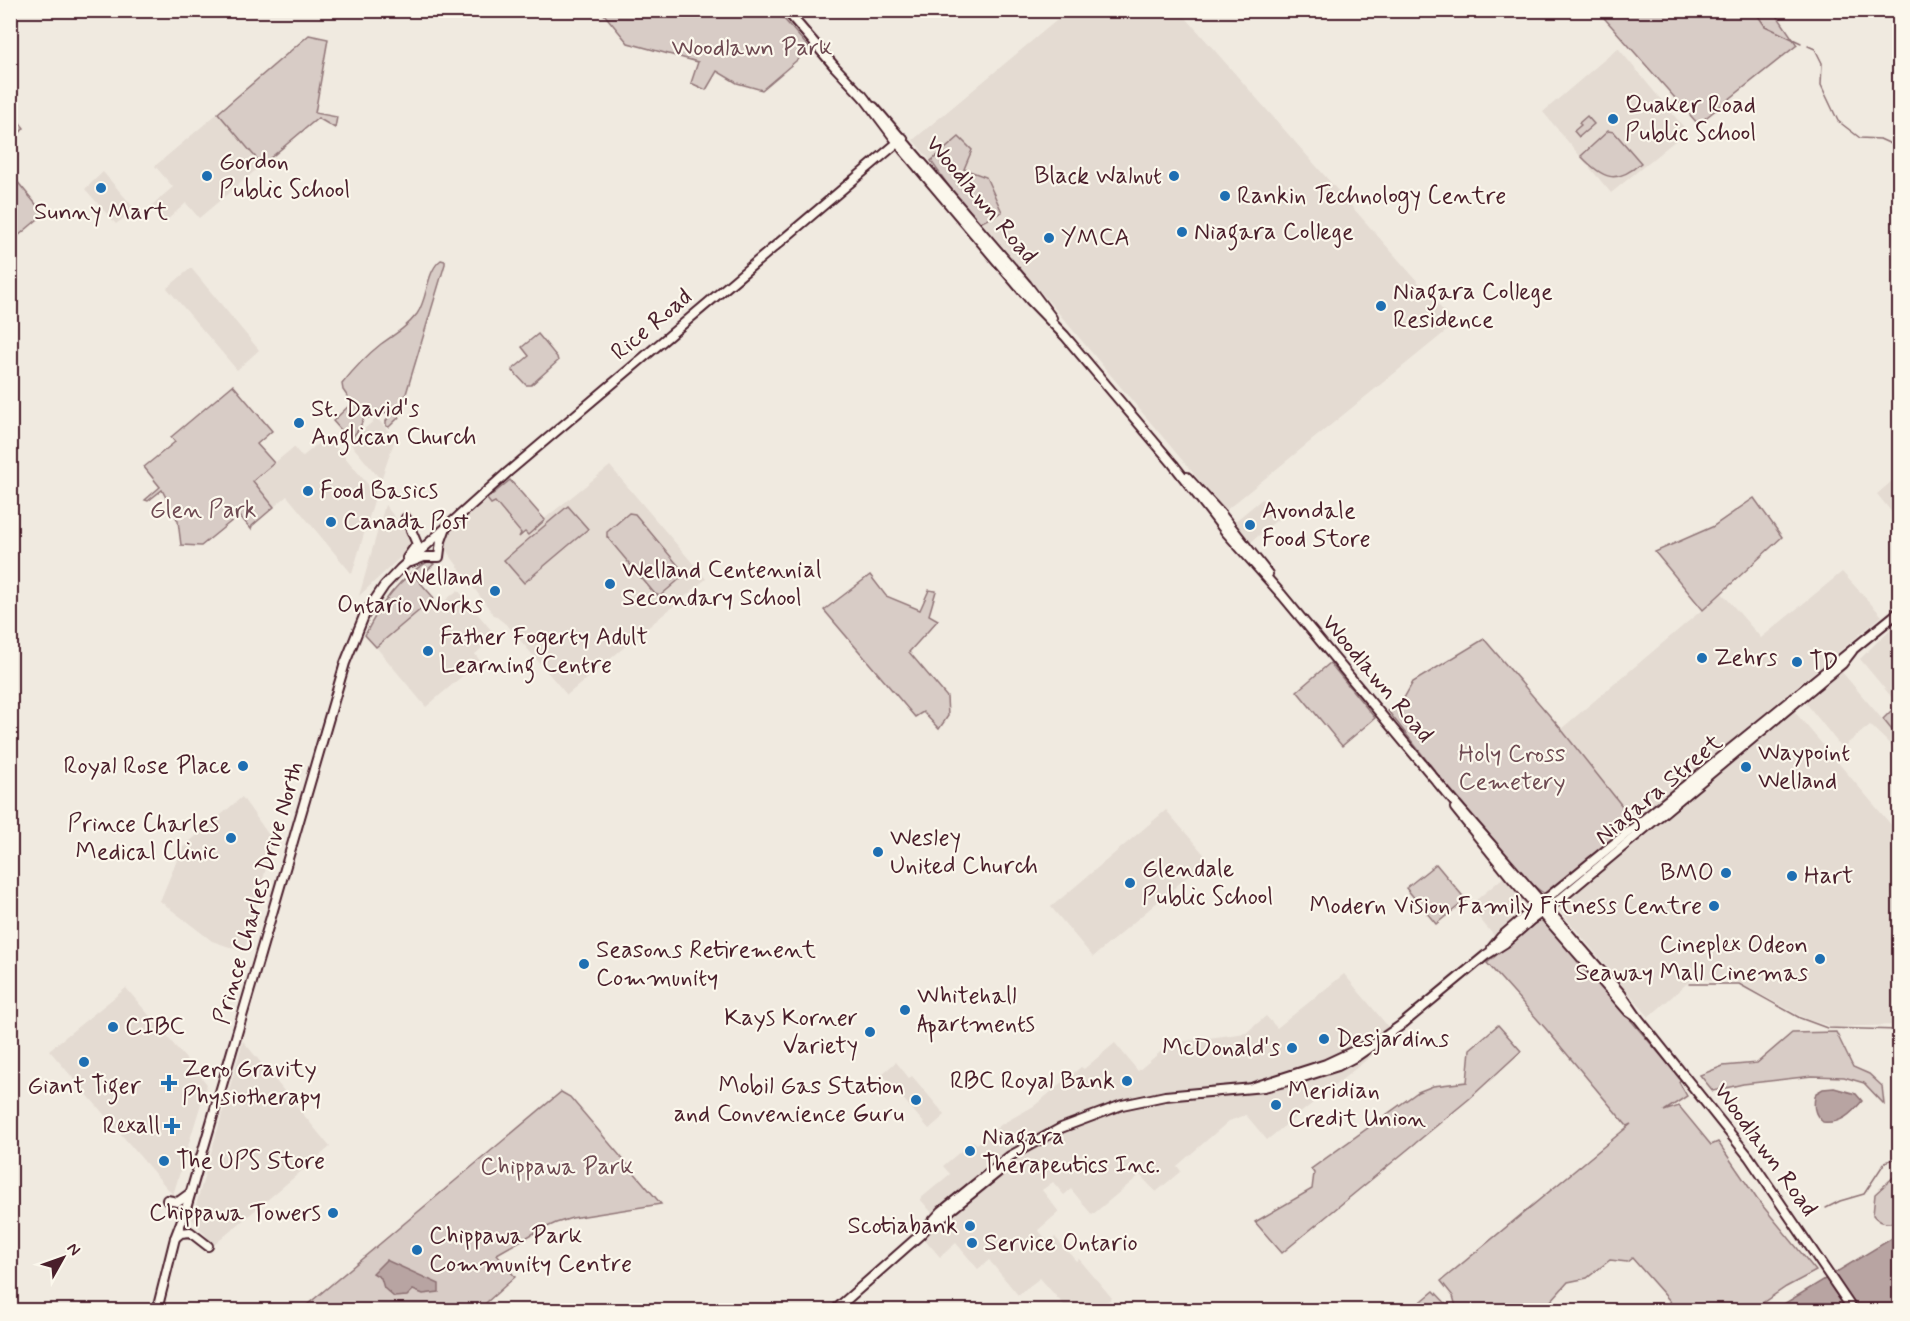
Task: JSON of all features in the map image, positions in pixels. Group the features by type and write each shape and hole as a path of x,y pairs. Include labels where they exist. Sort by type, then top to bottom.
{"main road":[{"name":"Woodlawn Road","path":"786,10 862,95 884,116 900,141 1027,285 1065,336 1173,464 1226,532 1282,595 1443,789 1478,838 1542,908 1629,1012 1637,1017"},
{"name":"Rice Road","path":"428,544 508,472 900,141"},
{"path":"400,569 417,544 406,518"},
{"path":"441,559 441,541 446,527"},
{"path":"428,544 441,559"},
{"name":"Prince Charles Drive North","path":"157,1311 175,1238 351,647 364,616 374,600 400,569 428,544"},
{"path":"400,569 422,557 441,559"},
{"name":"Niagara Street","path":"835,1311 925,1230 946,1216 1027,1147 1075,1121 1122,1105 1165,1096 1273,1086 1328,1070 1357,1056 1404,1023 1486,955 1505,943 1542,908 1832,664 1852,651 1899,611"},
{"name":"Niagara Street","path":"1542,908 1574,887 1826,678 1842,664 1852,651"},
{"path":"1574,887 1558,903 1556,911 1577,942"},
{"name":"Woodlawn Road","path":"1542,908 1577,942 1621,993 1637,1017 1734,1137 1853,1311"},
{"path":"167,1200 178,1202 190,1193"},
{"path":"175,1238 182,1233 190,1232 207,1246"}],"shaded area":[{"name":"Niagara College","path":"1068,11 1180,11 1455,324 1225,511 913,140"},
{"name":"Quaker Road Public School","path":"1618,48 1687,131 1611,193 1543,112"},
{"name":"Gordon Public School","path":"218,113 262,165 199,218 186,203 166,221 152,205 173,187 155,166"},
{"path":"103,172 135,209 116,224 85,189"},
{"path":"191,268 259,350 237,370 167,288"},
{"path":"377,418 395,439 381,480 349,442"},
{"path":"327,436 376,494 352,574 287,496 251,526 229,500 294,447 302,457"},
{"name":"Welland Centennial Secondary School","path":"610,466 706,579 567,695 508,626 493,614 443,546 446,537 489,497 523,536"},
{"path":"1899,475 1899,521 1877,494"},
{"path":"1262,499 1278,519 1250,543 1233,523"},
{"path":"385,505 413,543 359,596"},
{"path":"1842,572 1882,616 1634,821 1561,729 1722,593 1761,638"},
{"name":"Father Fogerty Adult Learning Centre","path":"458,590 496,636 475,654 480,661 426,707 376,647 430,601 436,608"},
{"path":"1899,622 1899,706 1860,659"},
{"path":"1841,671 1899,739 1899,747 1896,750 1870,725 1842,748 1806,703"},
{"path":"1794,711 1899,834 1899,1025 1833,1027 1806,1019 1734,980 1692,979 1649,1017 1560,911 1560,906"},
{"path":"242,797 273,841 244,952 212,941 160,901 182,848"},
{"name":"Glendale Public School","path":"1166,810 1208,859 1093,957 1051,907"},
{"path":"1505,876 1528,907 1495,937 1469,906"},
{"path":"1344,974 1396,1036 1267,1140 1246,1115 1229,1121 1177,1166 1181,1171 1156,1192 1140,1175 1092,1215 1071,1189 1064,1195 1053,1182 1042,1190 1059,1212 1038,1230 1049,1242 1055,1237 1076,1261 1079,1259 1112,1298 1097,1310 1068,1310 1040,1278 1018,1295 989,1260 978,1269 956,1243 940,1257 917,1230 933,1214 920,1199 950,1174 943,1166 973,1141 977,1144 1002,1124 1034,1106 1081,1067 1084,1069 1115,1043 1138,1071 1171,1043 1246,1033 1266,1016 1277,1028"},
{"path":"126,988 207,1084 173,1195 49,1050"},
{"path":"243,1041 330,1147 214,1245 192,1219"},
{"path":"896,1062 909,1078 912,1076 945,1115 929,1129 882,1074"},
{"path":"1834,1088 1856,1094 1862,1101 1840,1120 1823,1122 1817,1116 1815,1109 1816,1093 1823,1089"},
{"path":"1899,1234 1899,1303 1888,1310 1774,1310"},
{"path":"386,1260 439,1284 439,1292 423,1294 413,1290 407,1296 394,1297 384,1288 381,1278 373,1273"}],"green space":[{"name":"Woodlawn Park","path":"595,10 777,11 810,49 762,90 737,83 717,71 706,90 691,83 698,62 628,43 604,14"},
{"path":"1598,11 1774,11 1797,45 1698,124"},
{"path":"309,35 328,39 315,113 337,117 335,128 318,118 262,165 218,113"},
{"path":"11,112 24,128 10,143"},
{"path":"1587,116 1594,124 1579,137 1574,131"},
{"path":"1608,131 1614,132 1641,163 1617,177 1596,170 1581,156"},
{"path":"959,137 972,150 964,169 986,177 1002,212 976,225 931,161"},
{"path":"11,174 44,214 10,242"},
{"path":"441,260 445,261 445,264 399,417 389,427 386,426 386,421 391,410 378,416 364,418 350,440 333,421 352,403 343,390 342,384 371,353 405,327 417,314 421,308 432,271"},
{"path":"538,334 558,361 531,385 526,385 512,370 529,356 522,347"},
{"name":"Glen Park","path":"233,385 272,431 257,444 274,463 253,481 274,507 251,529 239,515 201,546 181,545 178,521 162,490 148,501 145,500 160,487 144,467 175,442 171,437"},
{"path":"510,480 545,520 528,535 525,532 519,537 521,533 495,502 491,504 487,499"},
{"path":"1754,498 1782,537 1703,610 1655,552 1712,527"},
{"path":"568,506 588,529 524,583 504,560"},
{"path":"629,513 635,514 682,570 682,577 660,596 655,594 607,537 607,532"},
{"path":"429,561 434,564 417,579 434,598 376,647 365,635 377,613 408,575"},
{"path":"870,575 886,596 920,610 929,590 936,591 929,615 938,620 909,652 947,697 948,716 939,729 923,712 915,717 824,610"},
{"name":"Holy Cross Cemetery","path":"1484,639 1561,729 1634,821 1547,894 1535,887 1493,842 1388,711 1404,698 1413,682"},
{"path":"1330,663 1375,718 1342,746 1297,691"},
{"path":"1898,704 1900,706 1899,739 1883,719"},
{"path":"1436,864 1466,900 1436,924 1406,888"},
{"path":"1538,920 1544,921 1681,1079 1679,1082 1687,1096 1664,1111 1679,1106 1711,1145 1718,1142 1757,1199 1816,1271 1786,1287 1752,1310 1673,1310 1670,1301 1632,1258 1627,1262 1610,1260 1587,1278 1568,1282 1550,1302 1549,1310 1457,1310 1453,1296 1441,1281 1631,1124 1627,1126 1487,963"},
{"path":"1498,1025 1521,1051 1469,1099 1282,1253 1255,1222 1312,1189 1314,1173 1311,1169 1418,1092 1433,1086 1467,1082 1470,1049"},
{"path":"1836,1032 1853,1067 1869,1074 1882,1086 1884,1104 1864,1083 1844,1077 1812,1076 1743,1084 1713,1091 1700,1075 1723,1066 1757,1063 1792,1033"},
{"name":"Chippawa Park","path":"561,1092 570,1097 661,1204 572,1218 536,1232 497,1254 515,1277 478,1310 301,1310"},
{"path":"1899,1172 1899,1222 1881,1222 1873,1215 1875,1194"},
{"path":"1434,1291 1452,1310 1411,1310"}],"pier":[{"path":"1833,1270 1860,1310 1847,1310 1824,1276"}],"waterway":[{"path":"1754,10 1765,26 1801,43"},
{"path":"1808,46 1815,49 1822,63 1821,85 1838,121 1860,138 1880,139 1900,148"},
{"path":"1689,984 1739,984 1800,1018 1827,1028 1900,1030"},
{"path":"1826,1208 1864,1194 1885,1162 1900,1157"}],"place":[{"name":"Quaker Road Public School","path":"1613,119"},
{"name":"Gordon Public School","path":"207,176"},
{"name":"Black Walnut","path":"1174,176"},
{"name":"Sunny Mart","path":"101,188"},
{"name":"Rankin Technology Centre","path":"1225,196"},
{"name":"Niagara College","path":"1182,232"},
{"name":"YMCA","path":"1049,238"},
{"name":"Niagara College Residence","path":"1381,306"},
{"name":"St. David's Anglican Church","path":"299,423"},
{"name":"Food Basics","path":"308,491"},
{"name":"Canada Post","path":"331,522"},
{"name":"Avondale Food Store","path":"1250,525"},
{"name":"Welland Centennial Secondary School","path":"610,584"},
{"name":"Welland Ontario Works","path":"495,591"},
{"name":"Father Fogerty Adult Learning Centre","path":"428,651"},
{"name":"Zehrs","path":"1702,658"},
{"name":"TD","path":"1797,662"},
{"name":"Royal Rose Place","path":"243,766"},
{"name":"Waypoint Welland","path":"1746,767"},
{"name":"Prince Charles Medical Clinic","path":"231,838"},
{"name":"Wesley United Church","path":"878,852"},
{"name":"BMO","path":"1726,873"},
{"name":"Hart","path":"1792,876"},
{"name":"Glendale Public School","path":"1130,883"},
{"name":"Modern Vision Family Fitness Centre","path":"1714,906"},
{"name":"Cineplex Odeon Seaway Mall Cinemas","path":"1820,959"},
{"name":"Seasons Retirement Community","path":"584,964"},
{"name":"Whitehall Apartments","path":"905,1010"},
{"name":"CIBC","path":"113,1027"},
{"name":"Kays Korner Variety","path":"870,1032"},
{"name":"Desjardins","path":"1324,1039"},
{"name":"McDonald's","path":"1292,1048"},
{"name":"Giant Tiger","path":"84,1062"},
{"name":"RBC Royal Bank","path":"1127,1081"},
{"name":"Zero Gravity Physiotherapy","path":"169,1083"},
{"name":"Mobil Gas Station and Convenience Guru","path":"916,1100"},
{"name":"Meridian Credit Union","path":"1276,1105"},
{"name":"Rexall","path":"172,1126"},
{"name":"Niagara Therapeutics Inc.","path":"970,1151"},
{"name":"The UPS Store","path":"164,1161"},
{"name":"Chippawa Towers","path":"333,1213"},
{"name":"Scotiabank","path":"970,1226"},
{"name":"Service Ontario","path":"972,1243"},
{"name":"Chippawa Park Community Centre","path":"417,1250"}]}
